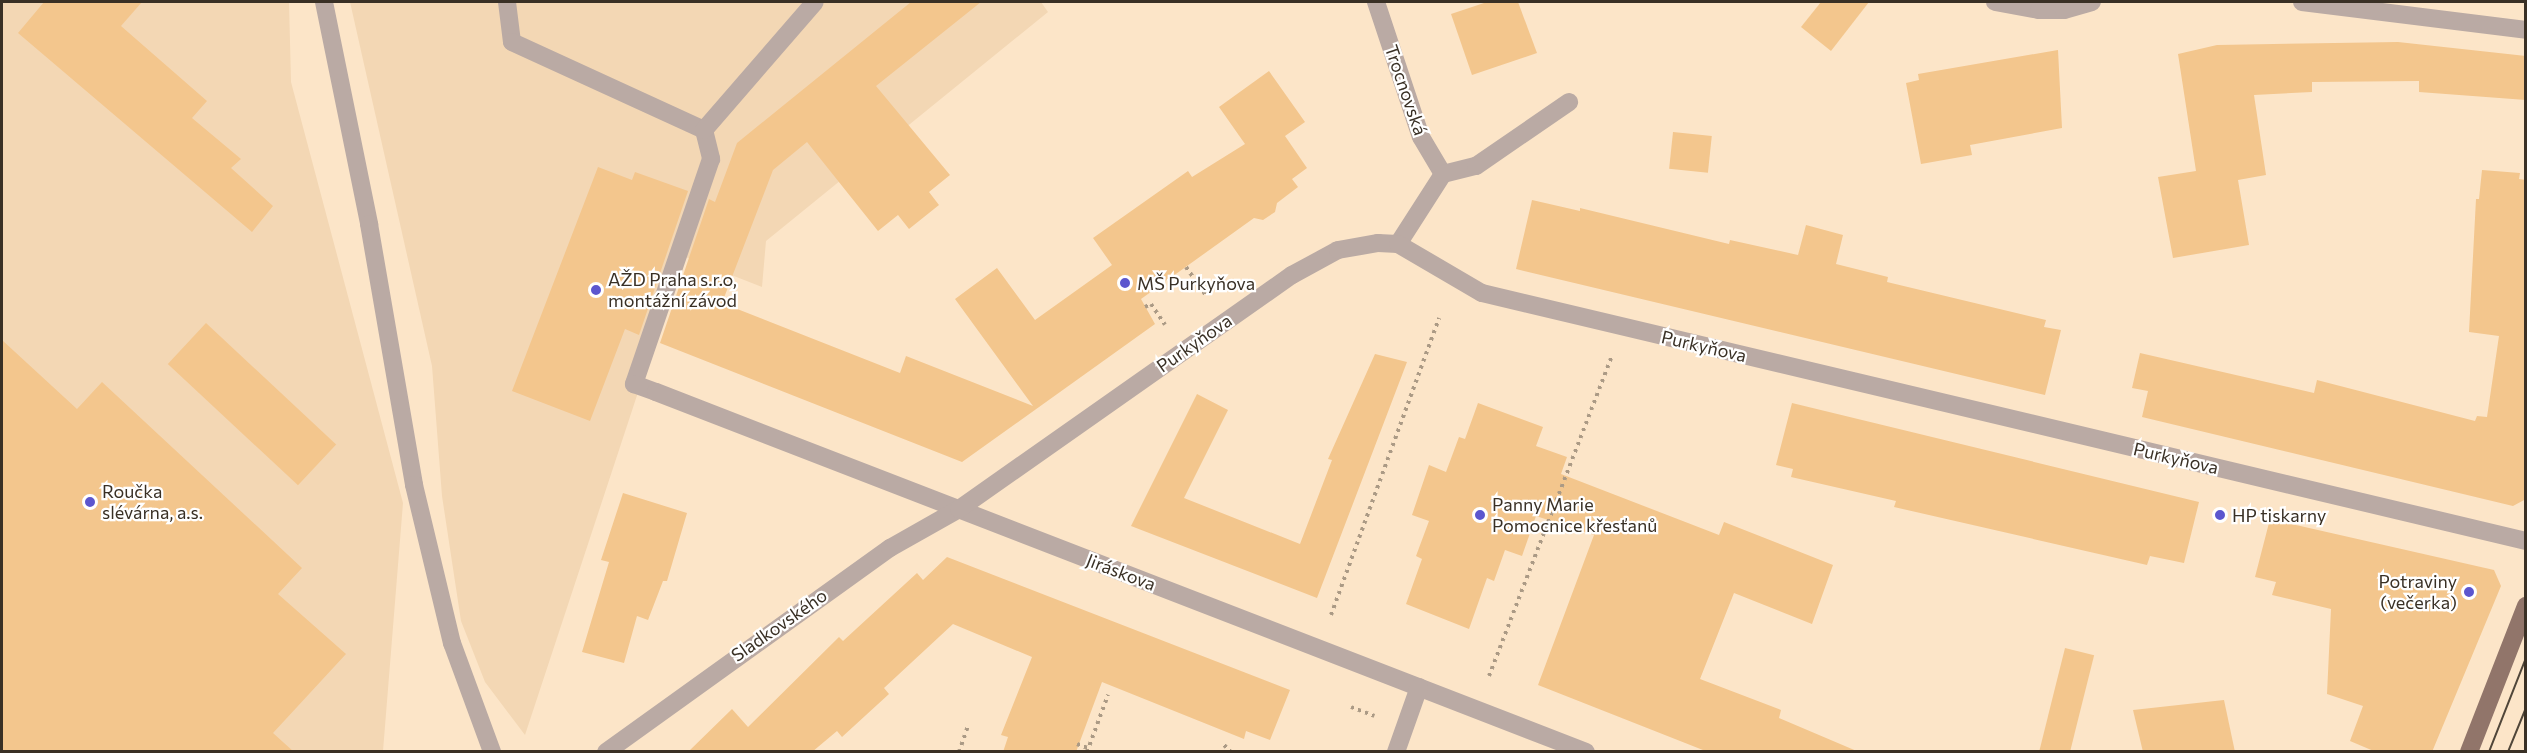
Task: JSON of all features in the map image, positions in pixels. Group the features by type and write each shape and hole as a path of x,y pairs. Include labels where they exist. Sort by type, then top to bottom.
{"main road":[{"path":"2469,752 2526,606"}],"street":[{"path":"324,2 369,224 414,485 452,643 492,752"},
{"path":"507,2 512,42 704,130 815,2"},
{"name":"Trocnovská","path":"1376,2 1421,137 1443,174"},
{"path":"1995,2 2039,10 2064,10 2092,2"},
{"path":"2302,2 2526,30"},
{"path":"1398,244 1443,174 1476,166 1569,102"},
{"name":"Jiráskova","path":"704,130 711,159 634,384 1586,752"},
{"name":"Purkyňova","path":"959,509 1292,275 1338,250 1378,243 1398,244 1482,293 2526,541"},
{"name":"Sladkovského","path":"606,752 890,548 959,509"},
{"path":"1396,752 1419,687"}],"path":[{"path":"1186,267 1206,296"},
{"path":"1145,307 1151,304 1165,325"},
{"path":"1332,615 1439,318"},
{"path":"1489,676 1612,354"},
{"path":"1077,744 1087,750 1108,695"},
{"path":"1351,707 1374,716"},
{"path":"959,752 968,726"},
{"path":"1224,746 1231,752"}],"shaded area":[{"path":"2,2 289,2 291,82 403,503 383,751 2,751"},
{"path":"350,2 1041,2 1048,12 766,241 762,287 683,256 525,735 485,682 461,621 442,496 432,366"}],"building":[{"path":"44,2 142,2 121,26 207,101 192,118 241,159 231,168 273,206 252,232 18,33"},
{"path":"911,2 981,2 876,86 950,175 929,192 939,205 909,229 898,215 878,231 807,142 773,170 722,303 900,373 906,356 1033,406 955,299 997,268 1035,320 1112,265 1093,238 1188,171 1192,177 1245,144 1219,107 1269,71 1305,122 1285,136 1307,168 1292,179 1298,187 1277,203 1275,212 1263,220 1254,218 1141,299 1155,324 962,462 660,343 709,199 715,202 737,143"},
{"path":"1487,2 1518,2 1537,53 1472,75 1451,14"},
{"path":"1821,2 1869,2 1831,51 1801,27"},
{"path":"2398,42 2526,56 2526,100 2419,92 2419,81 2312,82 2312,92 2254,95 2266,175 2238,180 2249,245 2173,258 2158,177 2196,171 2178,54 2217,45"},
{"path":"2058,50 2062,128 1970,145 1972,155 1921,164 1906,83 1919,80 1918,74"},
{"path":"1673,132 1712,136 1708,173 1669,169"},
{"name":"AŽD Praha s.r.o, montážní závod","path":"598,167 632,180 635,172 688,191 639,335 625,329 590,421 512,391"},
{"path":"2482,170 2520,173 2519,179 2526,180 2526,499 2513,506 2142,417 2148,391 2132,388 2140,353 2314,393 2317,380 2475,421 2477,416 2487,417 2499,336 2469,332 2476,199 2479,199"},
{"path":"1532,200 1580,211 1580,208 1729,244 1730,240 1798,255 1806,225 1843,235 1836,264 1888,277 1887,282 2046,320 2044,327 2061,330 2045,395 1516,269"},
{"path":"206,323 336,444 298,485 168,364"},
{"name":"Roučka slévárna, a.s.","path":"2,340 77,409 102,382 302,568 278,594 346,654 273,733 294,752 2,752"},
{"path":"1375,354 1407,362 1317,598 1131,526 1197,394 1228,410 1184,498 1300,544 1332,460 1328,459"},
{"path":"1478,403 1543,427 1536,446 1567,457 1561,474 1719,535 1724,522 1833,565 1812,624 1734,593 1700,679 1781,710 1779,718 1859,752 1708,752 1538,685 1594,535 1536,516 1522,556 1505,550 1494,581 1487,578 1469,629 1406,604 1422,559 1416,556 1429,521 1412,515 1429,465 1446,472 1459,437 1465,439"},
{"path":"1792,403 2199,502 2184,563 2150,556 2147,565 1894,507 1896,501 1791,477 1793,469 1776,465"},
{"path":"623,493 687,513 667,581 663,581 648,620 637,616 624,663 582,652 609,562 601,560"},
{"path":"2270,519 2494,570 2501,586 2432,752 2376,752 2350,741 2363,706 2327,694 2331,609 2272,595 2276,582 2255,577"},
{"path":"947,557 1290,690 1270,740 1246,731 1244,739 1102,682 1076,752 1003,752 1008,737 1001,735 1032,657 953,624 884,688 889,694 842,737 837,731 812,752 688,752 732,709 748,727 839,637 843,641 917,573 923,580"},
{"path":"2065,648 2094,655 2070,752 2039,752"},
{"path":"2224,700 2235,752 2143,752 2133,710"}],"tram line":[{"path":"2489,752 2526,658"},
{"path":"2508,752 2526,708"}],"place":[{"name":"MŠ Purkyňova","path":"1125,283"},
{"name":"AŽD Praha s.r.o, montážní závod","path":"596,290"},
{"name":"Roučka slévárna, a.s.","path":"90,502"},
{"name":"Panny Marie Pomocnice křesťanů","path":"1480,515"},
{"name":"HP tiskarny","path":"2220,515"},
{"name":"Potraviny (večerka)","path":"2469,592"}]}
